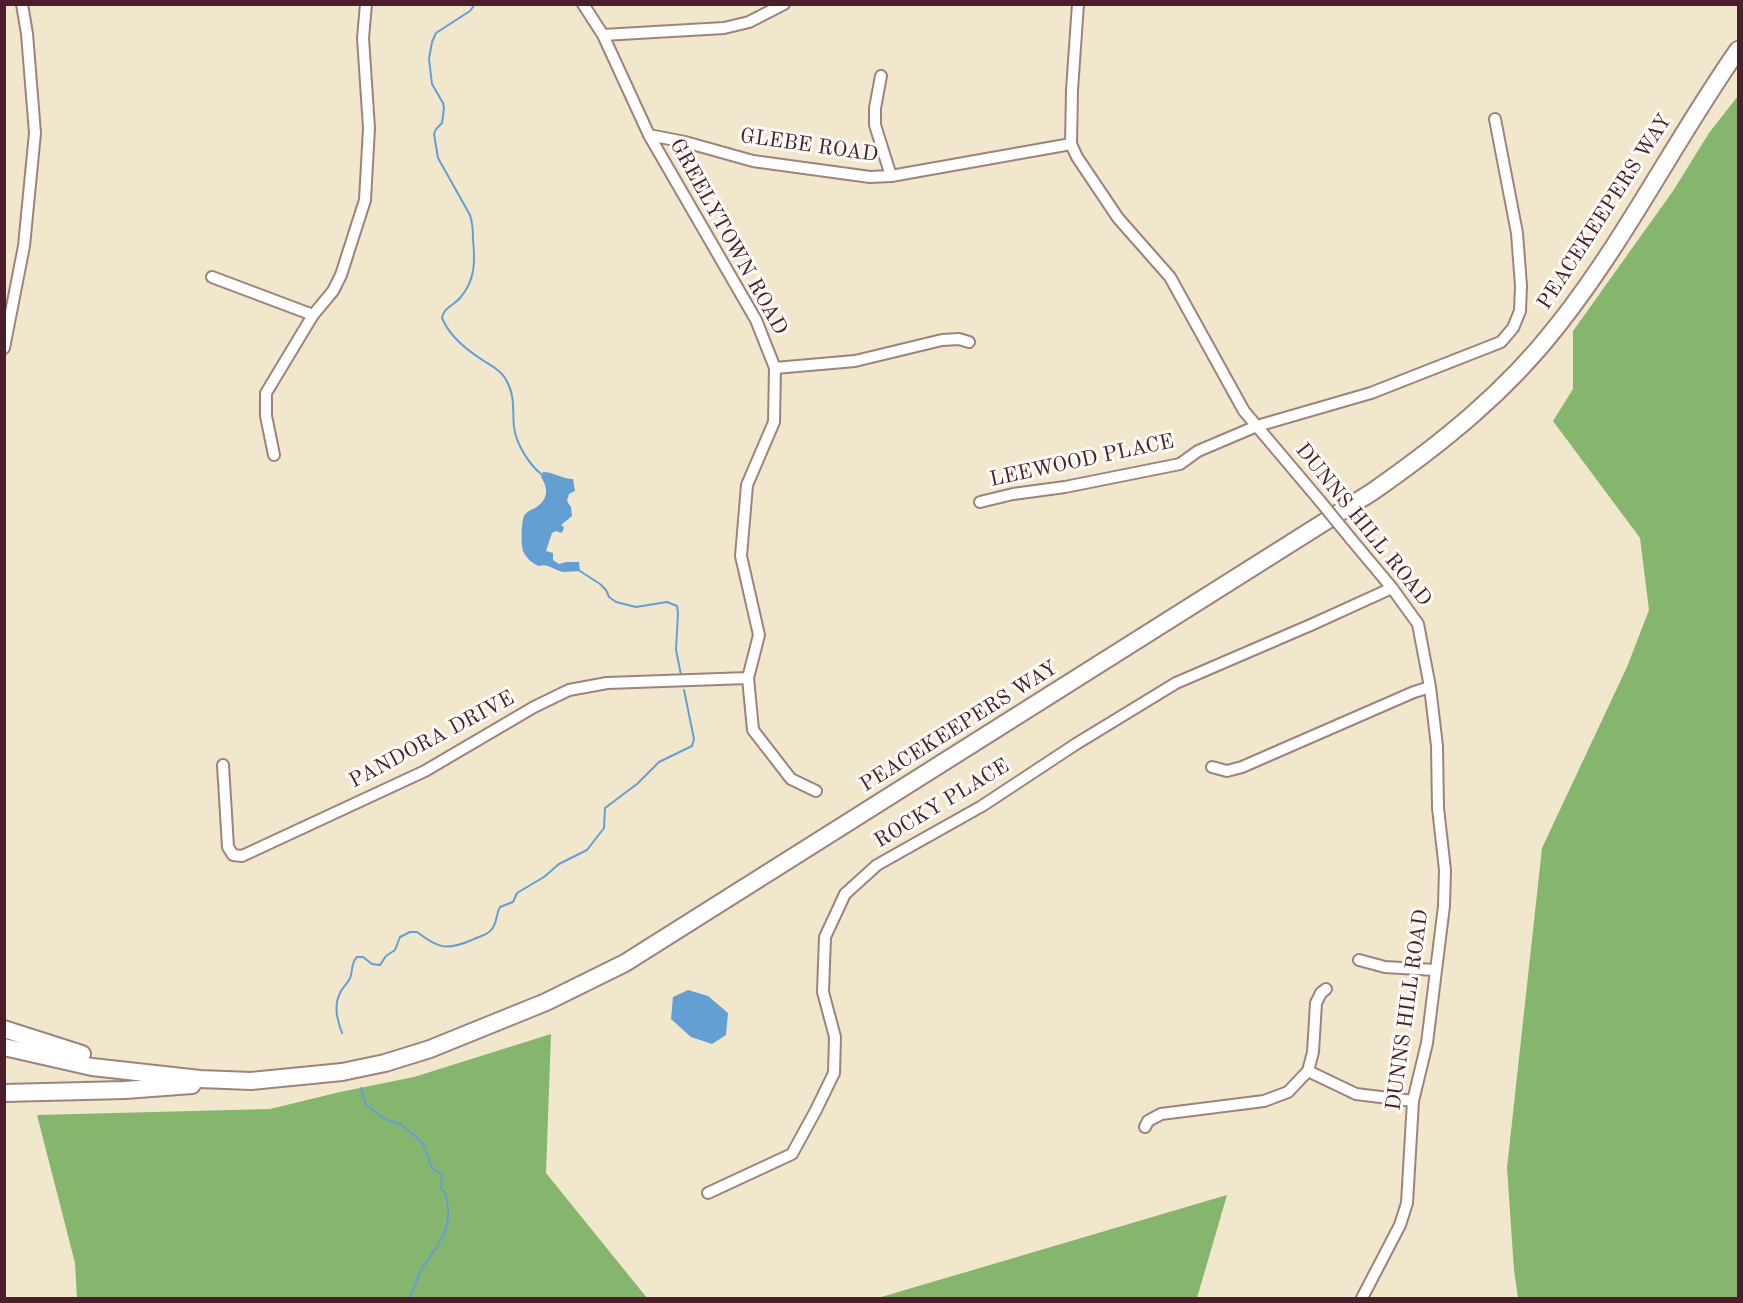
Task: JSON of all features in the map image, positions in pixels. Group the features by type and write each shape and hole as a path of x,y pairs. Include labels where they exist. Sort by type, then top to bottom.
{"highway":[{"name":"PEACEKEEPERS WAY","path":"4,1047 92,1067 200,1079 251,1081 342,1072 384,1064 430,1049 526,1011 607,973 699,918 1372,492 1457,429 1493,397 1557,326 1587,287 1635,214 1686,128 1738,50"},
{"path":"1719,78 1738,60"},
{"path":"4,1029 77,1053 200,1079"},
{"path":"4,1093 126,1090 251,1081"}],"street":[{"path":"4,348 24,246 34,133 27,34 22,4"},
{"path":"274,455 266,416 266,393 313,315 333,291 341,275 365,200 369,128 363,38 366,4"},
{"name":"GREELYTOWN ROAD","path":"583,4 603,35 650,135 756,320 775,368 774,422 747,485 741,556 759,634 748,678 753,730 791,779 816,791"},
{"path":"603,35 724,28 749,22 783,4"},
{"path":"1071,144 1078,4"},
{"path":"881,76 875,120 891,176"},
{"name":"LEEWOOD PLACE","path":"981,502 1013,494 1065,487 1180,464 1198,451 1257,426 1371,393 1501,342 1513,328 1520,311 1521,275 1517,233 1495,119"},
{"name":"GLEBE ROAD","path":"650,135 753,161 870,177 891,176 1071,144"},
{"name":"DUNNS HILL ROAD","path":"1071,144 1077,157 1118,218 1170,277 1244,411 1392,588 1418,624 1430,687 1438,753 1438,808 1445,870 1443,906 1427,1043 1413,1101 1409,1188 1405,1211 1397,1232 1362,1299"},
{"path":"212,277 313,315"},
{"path":"775,368 855,361 942,340 959,339 969,342"},
{"name":"ROCKY PLACE","path":"708,1193 792,1154 834,1073 835,1037 823,992 825,937 845,894 877,866 982,806 1076,744 1176,683 1392,588"},
{"name":"PANDORA DRIVE","path":"223,765 228,847 233,855 242,856 411,778 534,707 570,690 607,683 748,678"},
{"path":"1212,767 1227,771 1242,767 1430,687"},
{"path":"1359,960 1385,967 1435,970"},
{"path":"1145,1127 1148,1121 1161,1114 1273,1099 1288,1092 1308,1071 1313,1052 1316,1003 1326,989"},
{"path":"1308,1071 1356,1094 1413,1101"}],"green space":[{"path":"1738,96 1738,1298 1518,1298 1507,1168 1542,848 1627,667 1649,610 1640,538 1553,421 1573,389 1573,331 1673,191 1709,133"},
{"path":"551,1034 546,1173 647,1298 77,1298 75,1263 37,1115 270,1109 414,1077"},
{"path":"1227,1195 1197,1298 878,1298"}],"water":[{"path":"543,472 573,479 575,491 569,494 567,501 571,507 572,516 561,525 564,527 561,533 556,531 552,533 546,551 553,553 553,560 559,564 579,562 580,571 564,572 539,566 534,564 523,551 524,516 545,498 546,490 541,477"},
{"path":"688,990 708,996 728,1013 726,1035 712,1044 691,1037 671,1019 673,997"}],"waterway":[{"path":"475,4 470,11 436,33 429,59 432,84 444,108 442,123 434,134 438,158 470,215 473,230 472,277 465,291 447,309 442,318 460,342 498,370 505,378 512,396 517,440 532,465 541,474"},
{"path":"580,571 600,584 609,597 616,602 636,607 667,602 677,606 676,650 681,675"},
{"path":"342,1033 336,1007 357,957 363,957 372,964 380,965 386,956 395,950 400,937 410,932 417,932 431,942 449,947 488,933 494,927 500,907 513,902 517,893 544,877 559,864 587,850 604,828 605,808 637,784 659,762 692,746 694,739 684,690"},
{"path":"361,1088 366,1105 385,1119 402,1125 414,1135 423,1144 432,1168 442,1175 441,1189 445,1192 448,1206 446,1227 443,1236 420,1272 410,1298"}]}
